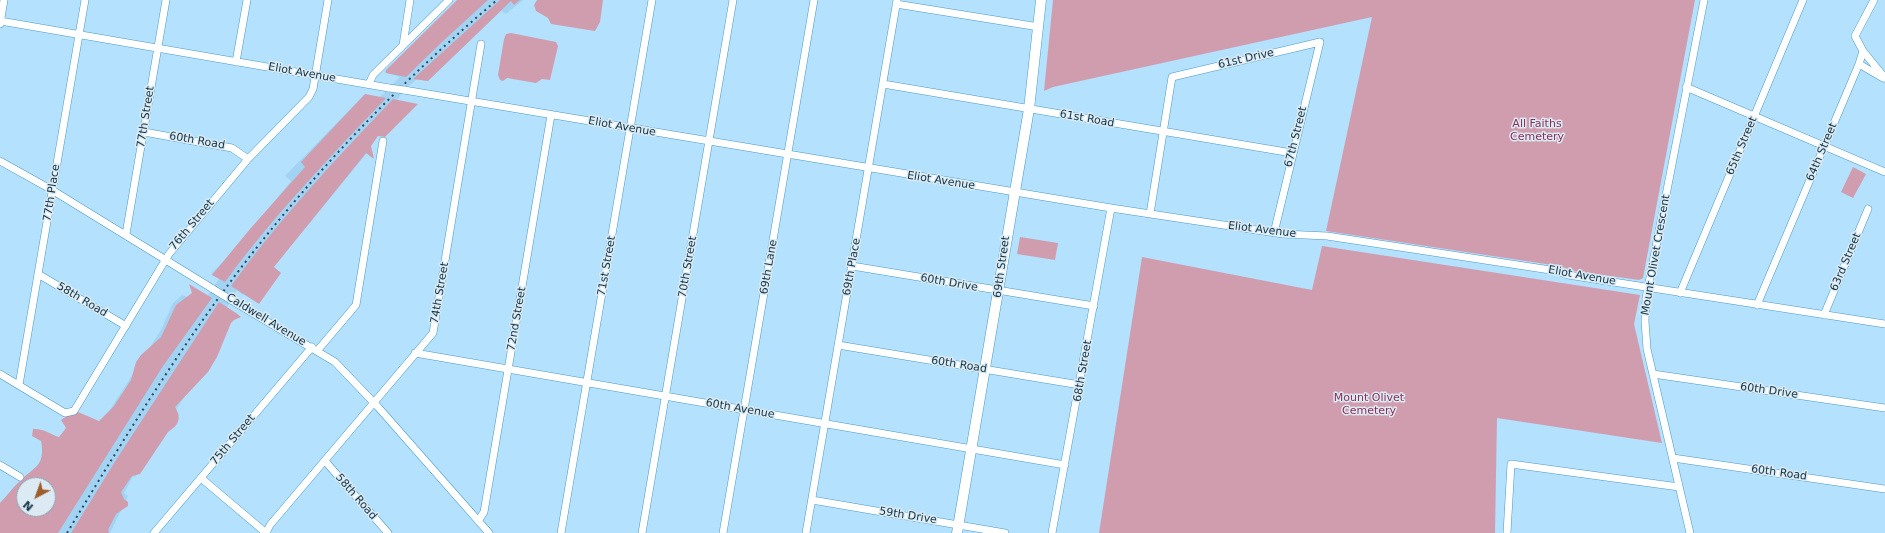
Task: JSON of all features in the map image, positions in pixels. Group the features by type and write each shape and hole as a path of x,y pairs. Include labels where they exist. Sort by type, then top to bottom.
{"main road":[{"name":"69th Street","path":"958,529 1029,109 1041,0"}],"street":[{"path":"0,23 4,0"},
{"name":"77th Place","path":"19,385 85,0"},
{"name":"77th Street","path":"126,234 166,0"},
{"path":"236,62 247,0"},
{"name":"76th Street","path":"19,385 65,413 74,412 169,254 248,159 310,97 313,89 328,0"},
{"path":"403,45 410,0"},
{"path":"369,84 372,75 449,0"},
{"name":"71st Street","path":"561,533 652,0"},
{"name":"70th Street","path":"642,533 733,0"},
{"name":"69th Lane","path":"723,533 814,0"},
{"name":"Mount Olivet Crescent","path":"1690,533 1653,374 1645,332 1645,306 1686,87 1704,0"},
{"name":"65th Street","path":"1680,293 1803,0"},
{"path":"1874,0 1855,36 1863,52 1885,79"},
{"path":"897,2 1039,27"},
{"name":"69th Place","path":"806,533 897,2"},
{"name":"Eliot Avenue","path":"0,23 157,48 1015,193 1274,233 1334,237 1558,271 1568,275 1648,288 1885,324"},
{"name":"61st Drive","path":"1163,131 1172,77 1320,42"},
{"name":"67th Street","path":"1274,233 1292,153 1320,42"},
{"name":"74th Street","path":"266,533 270,525 433,333 473,102 481,44"},
{"name":"64th Street","path":"1757,305 1825,146 1863,52"},
{"path":"1859,64 1885,79"},
{"name":"61st Road","path":"883,84 1292,153"},
{"path":"1686,87 1885,172"},
{"name":"72nd Street","path":"478,521 484,512 551,115"},
{"path":"1150,214 1163,131"},
{"name":"60th Road","path":"144,132 232,148 248,159"},
{"name":"75th Street","path":"154,533 314,349 356,304 383,141"},
{"name":"Caldwell Avenue","path":"0,161 126,234 231,300 314,349 345,372 488,533"},
{"name":"68th Street","path":"1052,533 1111,208"},
{"name":"63rd Street","path":"1824,315 1868,209"},
{"name":"60th Drive","path":"852,266 1094,306"},
{"name":"58th Road","path":"38,274 126,326"},
{"name":"60th Road","path":"838,345 1080,385"},
{"name":"60th Avenue","path":"415,353 1065,465"},
{"path":"0,374 19,385"},
{"name":"60th Drive","path":"1653,374 1885,408"},
{"name":"60th Road","path":"1673,458 1885,489"},
{"name":"58th Road","path":"325,461 388,533"},
{"path":"1507,533 1511,464 1679,487"},
{"path":"0,465 20,477"},
{"path":"201,478 266,533"},
{"name":"59th Drive","path":"812,500 958,529 1005,533"}],"shaded area":[{"path":"458,0 523,0 506,14 501,11 437,72 426,74 426,81 417,79 404,90 367,153 309,224 262,278 243,295 237,290 227,307 197,377 162,431 164,435 135,477 133,476 124,493 128,496 110,533 18,533 38,517 56,517 55,477 101,424 161,330 173,303 182,295 191,298 208,295 219,279 211,274 232,253 291,181 285,176 364,95 380,97 400,77 384,72"}],"green space":[{"path":"457,0 488,0 406,77 386,73 386,70"},
{"path":"500,0 520,0 514,5 511,1 428,81 413,79"},
{"path":"537,0 603,0 600,22 595,31 551,24 548,18 536,11 534,5"},
{"name":"All Faiths Cemetery","path":"1053,0 1695,0 1643,278 1639,280 1574,271 1559,266 1326,231 1372,17 1053,87 1044,91"},
{"path":"511,33 556,42 558,46 550,80 542,79 536,83 507,78 503,81 500,80 498,75 504,39 506,34"},
{"path":"365,94 386,98 282,210 225,282 212,275 250,229 305,167 301,162"},
{"path":"393,99 418,104 385,137 378,136 371,146 374,159 366,153 274,267 281,273 259,304 231,286 288,213"},
{"path":"1853,167 1866,174 1853,198 1841,192"},
{"path":"1020,237 1058,243 1055,260 1017,254"},
{"name":"Mount Olivet Cemetery","path":"1322,246 1640,295 1634,324 1662,443 1497,418 1495,533 1099,533 1142,257 1312,290"},
{"path":"189,284 212,298 163,366 58,533 0,533 0,503 16,484 16,517 56,517 56,477 24,477 37,466 42,456 41,441 32,436 33,429 43,430 59,437 66,428 61,420 71,413 78,412 99,421 114,406 131,380 136,362 141,355 161,337 176,305 192,293"},
{"path":"219,302 241,317 231,323 217,357 208,372 175,407 179,418 175,427 168,432 140,474 132,476 121,492 124,499 128,502 128,506 116,514 108,530 109,533 71,533 116,460"}],"railway":[{"path":"67,533 170,368 214,304 266,236 327,164 360,129 427,63 497,0"}]}
